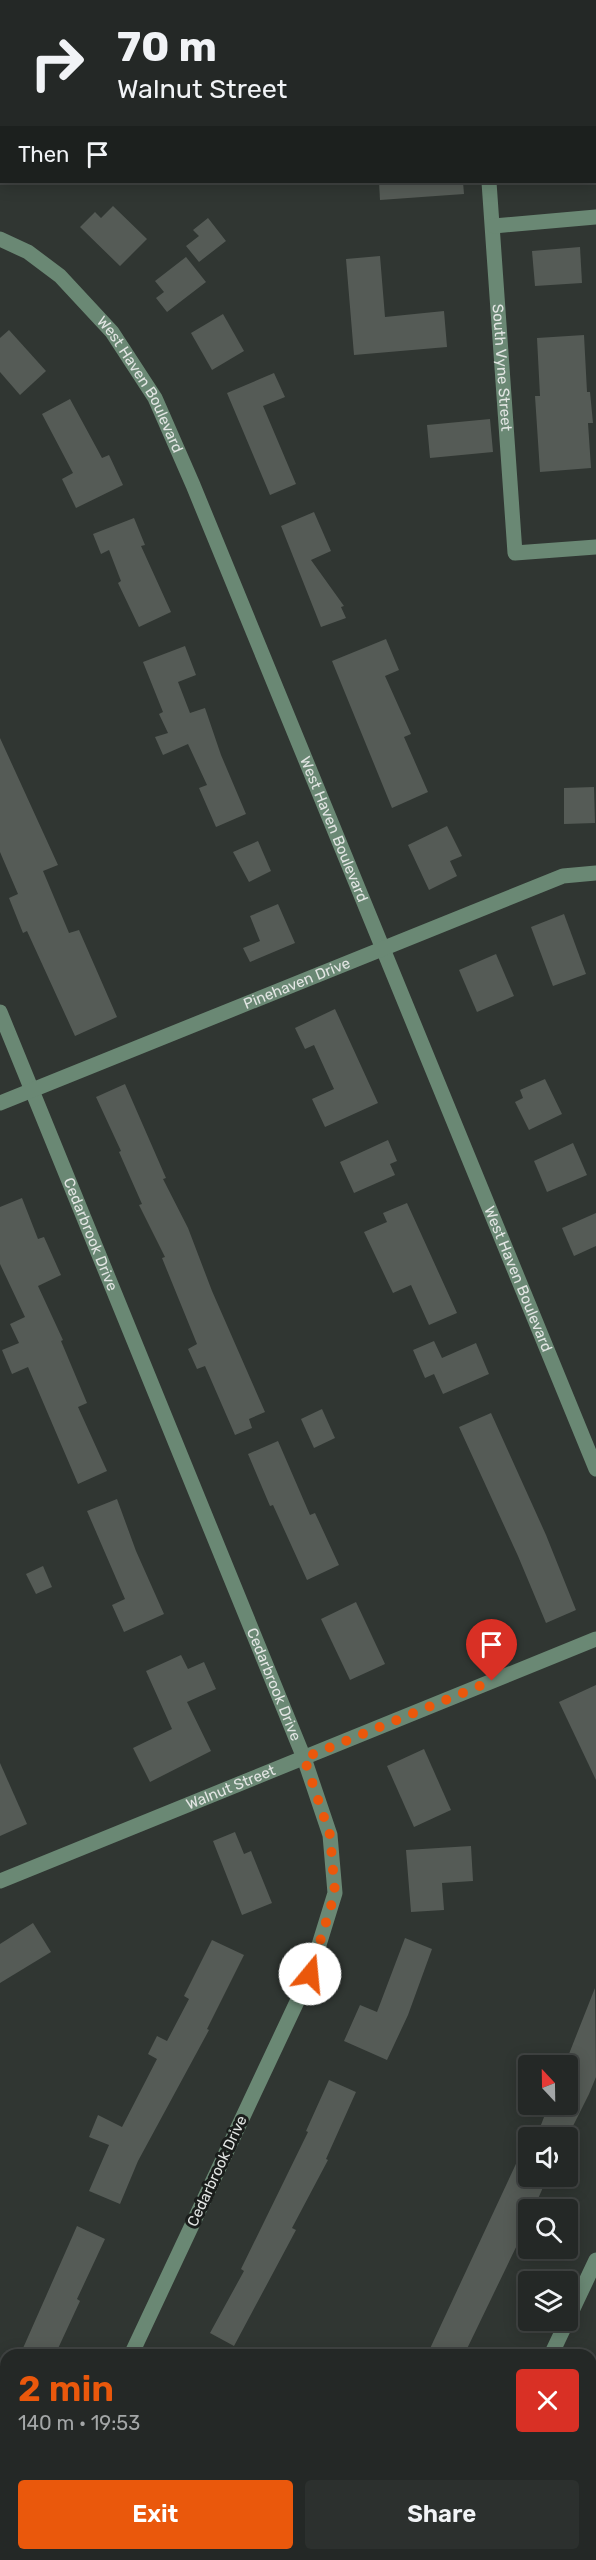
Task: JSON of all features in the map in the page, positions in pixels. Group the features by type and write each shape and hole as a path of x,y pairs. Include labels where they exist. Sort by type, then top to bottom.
{"street":[{"name":"South Vyne Street","path":"489,183 494,226 515,553 596,547"},
{"path":"494,226 596,218"},
{"name":"West Haven Boulevard","path":"0,239 28,252 60,276 112,332 155,398 193,485 596,1469"},
{"name":"Pinehaven Drive","path":"0,1103 563,876 596,873"},
{"name":"Cedarbrook Drive","path":"0,1012 304,1758 330,1835 335,1893 310,1974 133,2349"},
{"name":"Walnut Street","path":"0,1881 596,1639"},
{"path":"553,2349 596,2260"}],"building":[{"path":"379,183 463,183 464,194 380,200"},
{"path":"113,206 147,239 120,266 80,227 95,212 101,218"},
{"path":"208,218 226,241 199,262 186,246 199,236 193,230"},
{"path":"580,247 582,283 535,286 532,251"},
{"path":"380,256 385,317 444,311 447,347 354,355 346,259"},
{"path":"186,257 206,282 167,312 156,298 164,292 155,281"},
{"path":"223,314 244,351 212,370 191,333"},
{"path":"9,330 46,371 20,395 0,372 0,338"},
{"path":"584,335 587,392 590,392 593,423 588,423 591,468 540,472 535,396 540,396 537,338"},
{"path":"274,373 285,397 263,406 296,484 270,495 227,393"},
{"path":"70,399 102,458 109,455 123,485 76,508 62,479 73,473 42,414"},
{"path":"490,419 493,452 430,458 427,425"},
{"path":"314,512 331,551 311,560 344,606 341,607 346,618 321,627 281,526"},
{"path":"134,518 145,545 141,546 171,612 139,627 118,583 121,581 109,550 101,554 93,534"},
{"path":"386,639 399,670 385,676 411,734 404,737 428,792 392,808 332,661"},
{"path":"185,646 196,675 178,682 190,713 205,708 221,755 246,814 216,827 199,788 207,785 188,744 163,755 155,737 168,733 159,714 163,712 143,662"},
{"path":"0,738 58,865 43,871 69,933 79,930 117,1017 75,1036 27,931 23,933 9,898 18,894 0,852"},
{"path":"594,787 595,823 564,824 564,788"},
{"path":"447,826 462,856 450,861 457,876 429,890 408,845"},
{"path":"258,841 271,871 249,882 233,852"},
{"path":"278,904 295,943 250,962 243,948 260,941 250,916"},
{"path":"564,914 586,974 553,986 531,927"},
{"path":"496,954 514,996 477,1012 459,970"},
{"path":"335,1009 378,1103 325,1127 312,1099 334,1089 314,1045 305,1049 295,1028"},
{"path":"545,1079 562,1114 529,1130 515,1102 523,1098 520,1090"},
{"path":"125,1084 166,1178 163,1179 188,1228 212,1291 265,1412 249,1419 252,1428 235,1435 205,1366 197,1369 188,1349 197,1344 162,1258 165,1257 139,1205 142,1204 119,1152 121,1151 96,1097"},
{"path":"388,1140 397,1161 390,1164 395,1175 354,1193 340,1162"},
{"path":"573,1143 587,1175 547,1192 534,1161"},
{"path":"22,1198 38,1239 44,1237 61,1275 38,1286 63,1340 61,1341 87,1403 78,1407 107,1471 78,1484 28,1367 12,1374 2,1350 19,1343 10,1324 25,1317 0,1264 0,1207"},
{"path":"407,1203 457,1313 429,1325 411,1285 393,1293 364,1232 387,1222 383,1213"},
{"path":"596,1213 596,1246 574,1256 562,1228"},
{"path":"434,1341 442,1358 476,1343 489,1374 443,1394 434,1374 425,1378 413,1350"},
{"path":"322,1409 335,1438 314,1448 301,1419"},
{"path":"491,1413 546,1535 576,1610 546,1623 459,1427"},
{"path":"278,1441 310,1515 315,1513 339,1565 307,1580 273,1505 270,1506 248,1454"},
{"path":"117,1499 136,1551 164,1614 124,1632 112,1605 125,1599 87,1511"},
{"path":"43,1566 52,1587 36,1594 26,1574"},
{"path":"356,1602 385,1664 350,1680 321,1619"},
{"path":"181,1655 188,1669 204,1662 216,1689 187,1702 211,1751 150,1782 133,1748 172,1729 146,1671"},
{"path":"596,1685 596,1780 559,1702"},
{"path":"424,1749 451,1810 414,1827 387,1766"},
{"path":"0,1763 27,1824 0,1836"},
{"path":"235,1832 244,1854 251,1851 272,1903 242,1915 213,1841"},
{"path":"471,1846 473,1881 442,1883 444,1910 411,1912 406,1850"},
{"path":"33,1923 51,1952 0,1983 0,1944"},
{"path":"405,1938 432,1949 408,2015 387,2060 344,2041 360,2005 377,2012"},
{"path":"212,1940 244,1955 207,2029 209,2030 138,2161 120,2204 89,2191 109,2145 89,2137 98,2115 122,2127 157,2059 148,2054 157,2036 167,2041 189,1999 184,1996"},
{"path":"595,1988 596,2077 572,2127 540,2127 545,2115 578,2115 578,2055 569,2055"},
{"path":"329,2080 356,2092 326,2159 328,2160 292,2228 296,2230 234,2346 210,2333 244,2271 241,2269 308,2132 306,2131"},
{"path":"518,2159 518,2187 543,2187 538,2199 518,2199 518,2243 467,2349 430,2349"},
{"path":"77,2226 105,2239 77,2299 80,2301 58,2349 23,2349"}],"route":[{"path":"310,1974 335,1893 330,1835 304,1758 492,1681"}]}
